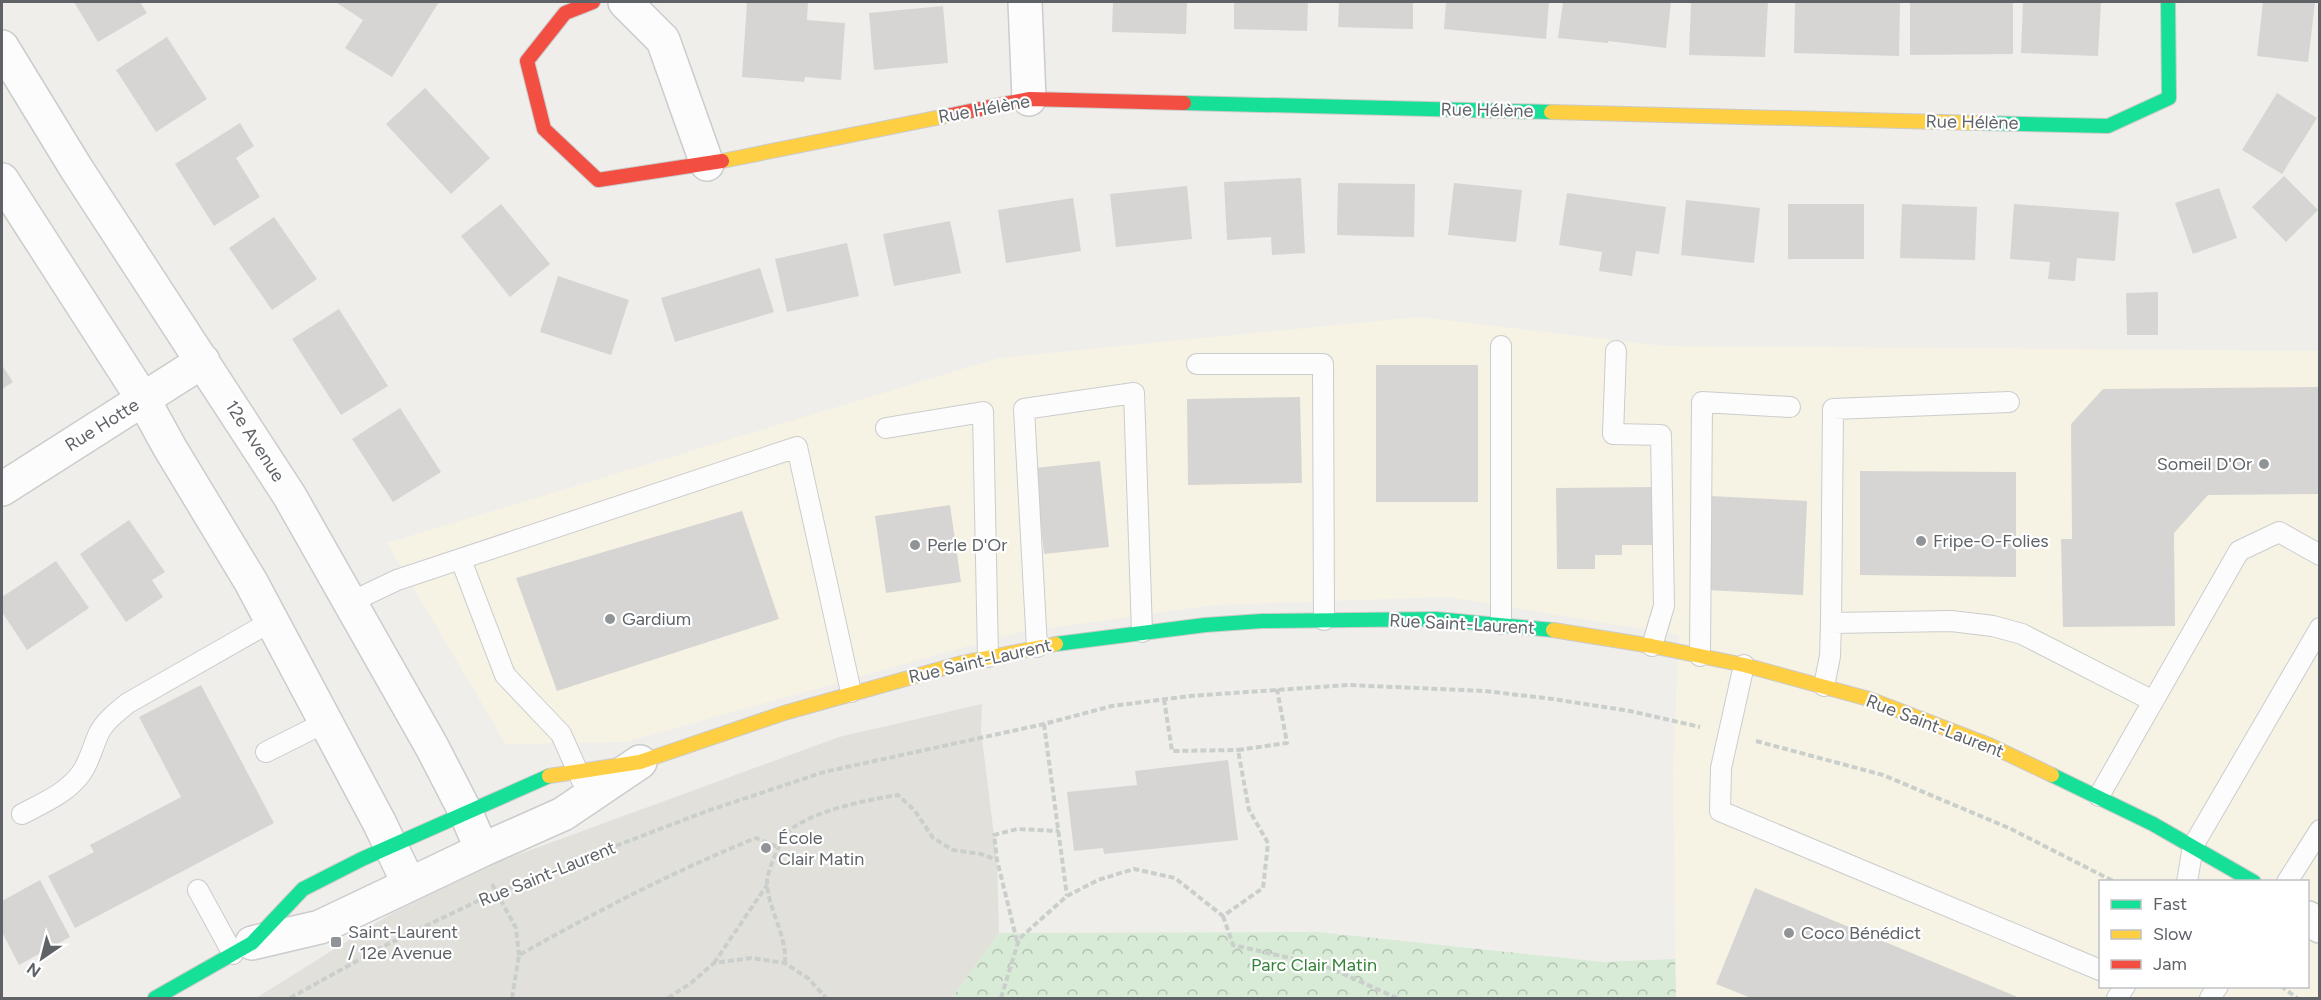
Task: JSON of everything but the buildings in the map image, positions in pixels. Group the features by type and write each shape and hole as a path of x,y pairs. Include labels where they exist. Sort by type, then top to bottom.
{"street":[{"name":"Rue Hélène","path":"594,2 565,13 527,61 544,129 598,180 707,164 1029,99 2108,126 2169,98 2168,2"},
{"path":"625,2 663,40 707,164"},
{"path":"1025,2 1029,99"},
{"name":"12e Avenue","path":"2,47 65,150 284,486 432,747 466,813 486,864"},
{"path":"2,180 143,399 162,435 213,516 326,722 409,884"},
{"name":"Rue Hotte","path":"2,489 203,361"},
{"name":"Rue Saint-Laurent","path":"243,948 303,889 391,845 550,776 583,784 640,762 851,692 988,657 1037,647 1205,625 1324,620 1436,620 1563,631 1744,665 1824,686 1929,720 1989,745 2099,796 2193,846 2251,880"},
{"name":"Rue Saint-Laurent","path":"154,999 243,948 320,927 409,884 486,864 563,814 583,784"}],"lane":[{"path":"1501,346 1501,624"},
{"path":"1616,351 1613,434 1661,435 1664,606 1652,646"},
{"path":"1197,364 1323,364 1324,620"},
{"path":"1037,647 1024,409 1134,393 1142,632"},
{"path":"1700,656 1702,402 1790,407"},
{"path":"1824,686 1830,656 1833,409 2009,402"},
{"path":"886,428 983,412 988,657"},
{"path":"351,602 397,580 797,447 851,692"},
{"path":"2099,796 2239,551 2279,532 2319,555"},
{"path":"461,560 505,675 561,735 583,784"},
{"path":"22,814 66,789 75,780 82,772 100,731 112,716 128,703 272,621"},
{"path":"1831,623 1951,621 1993,626 2022,634 2153,701"},
{"path":"2187,880 2193,846 2319,628"},
{"path":"1744,665 1721,768 1720,811 2099,970"},
{"path":"266,752 326,722"},
{"path":"2288,880 2319,830"},
{"path":"198,890 243,948"}],"path":[{"name":"Rue Saint-Laurent","path":"290,999 384,946 496,894 685,819 824,772 1044,724 1112,706 1164,699 1348,684 1485,691 1630,711 1703,728"},
{"path":"1164,699 1172,751 1238,750 1287,743 1277,689"},
{"path":"1044,724 1067,896"},
{"path":"1757,741 1883,775 2009,828 2111,880"},
{"path":"1223,916 1263,888 1268,843 1249,810 1238,750"},
{"path":"785,963 786,951 767,884 770,863 792,827 860,801 898,795 915,811 933,837 953,850 981,854 997,860"},
{"path":"1017,943 997,860 994,835 1017,829 1059,831"},
{"path":"519,956 656,882 720,852 756,838 780,848"},
{"path":"486,864 496,894 516,928 519,956 512,999"},
{"path":"1001,999 1019,939 1067,896 1098,880 1134,869 1175,878 1223,916 1233,945 1325,966 1397,999"},
{"path":"668,999 714,963 767,884"},
{"path":"714,963 751,958 785,963 809,980 826,999"},
{"path":"2282,988 2297,999"}],"shaded area":[{"path":"1419,317 1664,346 2319,351 2319,998 1676,998 1673,768 1679,635 1448,597 1214,605 1015,633 625,742 506,744 387,543 999,358"},
{"name":"École Clair Matin","path":"982,704 981,730 997,860 999,933 952,998 256,998 394,912 498,862 839,737"}],"green space":[{"name":"Parc Clair Matin","path":"1317,932 1603,962 1675,959 1676,998 952,998 999,933"}],"traffic: fast":[{"path":"1979,123 2108,126 2169,98 2168,2"},
{"path":"1184,103 1551,112"},
{"path":"1056,644 1205,625 1262,621 1436,619 1553,630"},
{"path":"2052,775 2153,824 2251,880"},
{"path":"155,998 252,943 303,889 362,859 549,776"}],"traffic: slow":[{"path":"1551,112 1979,123"},
{"path":"722,161 951,115"},
{"path":"1553,630 1652,646 1744,665 1869,699 1989,745 2052,775"},
{"path":"549,776 640,762 784,713 962,663 1056,644"}],"traffic: jam":[{"path":"593,2 565,13 527,61 544,129 598,180 722,161"},
{"path":"951,115 1029,99 1184,103"}],"place":[{"name":"Someil D'Or","path":"2264,464"},
{"name":"Fripe-O-Folies","path":"1921,541"},
{"name":"Perle D'Or","path":"915,545"},
{"name":"Gardium","path":"610,619"},
{"name":"École Clair Matin","path":"766,848"},
{"name":"Coco Bénédict","path":"1789,933"},
{"name":"Saint-Laurent / 12e Avenue","path":"336,942"}]}
